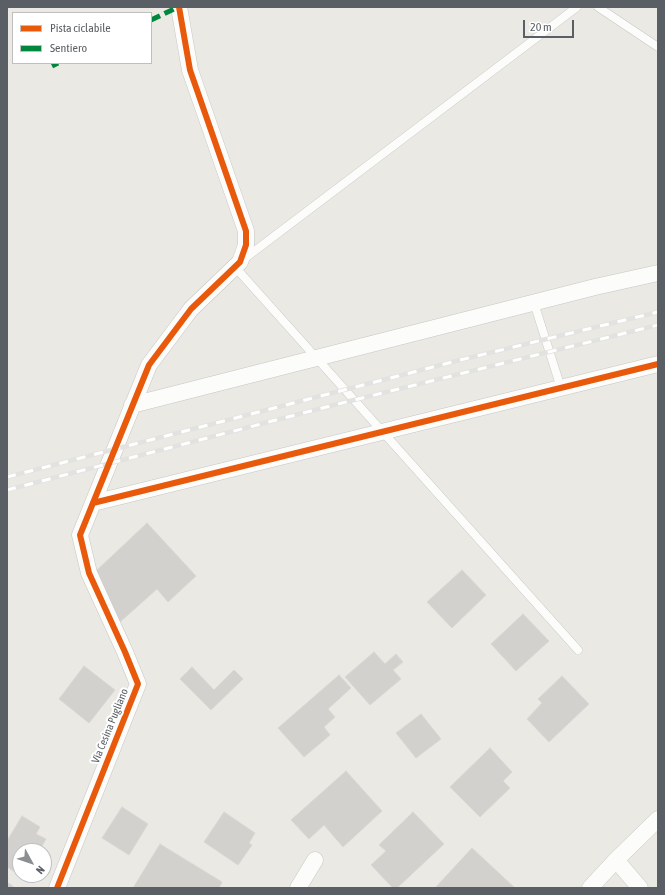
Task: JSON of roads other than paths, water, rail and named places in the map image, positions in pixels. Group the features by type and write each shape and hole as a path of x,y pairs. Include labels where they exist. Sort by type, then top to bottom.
{"street":[{"path":"179,7 190,70 246,230 246,245 237,264"},
{"name":"Via Cesina Pugliano","path":"57,888 138,684 125,652 88,573 80,535 149,365 191,309 237,264"},
{"path":"132,405 595,287 658,273"},
{"path":"93,503 658,364"},
{"path":"590,888 658,818"},
{"path":"298,888 315,860"},
{"path":"616,860 640,888"}],"lane":[{"path":"576,7 237,264 317,358 578,650"},
{"path":"598,7 658,47"},
{"path":"534,303 561,388"}],"railway":[{"path":"7,477 456,361 658,312"},
{"path":"7,490 334,405 658,325"}]}
